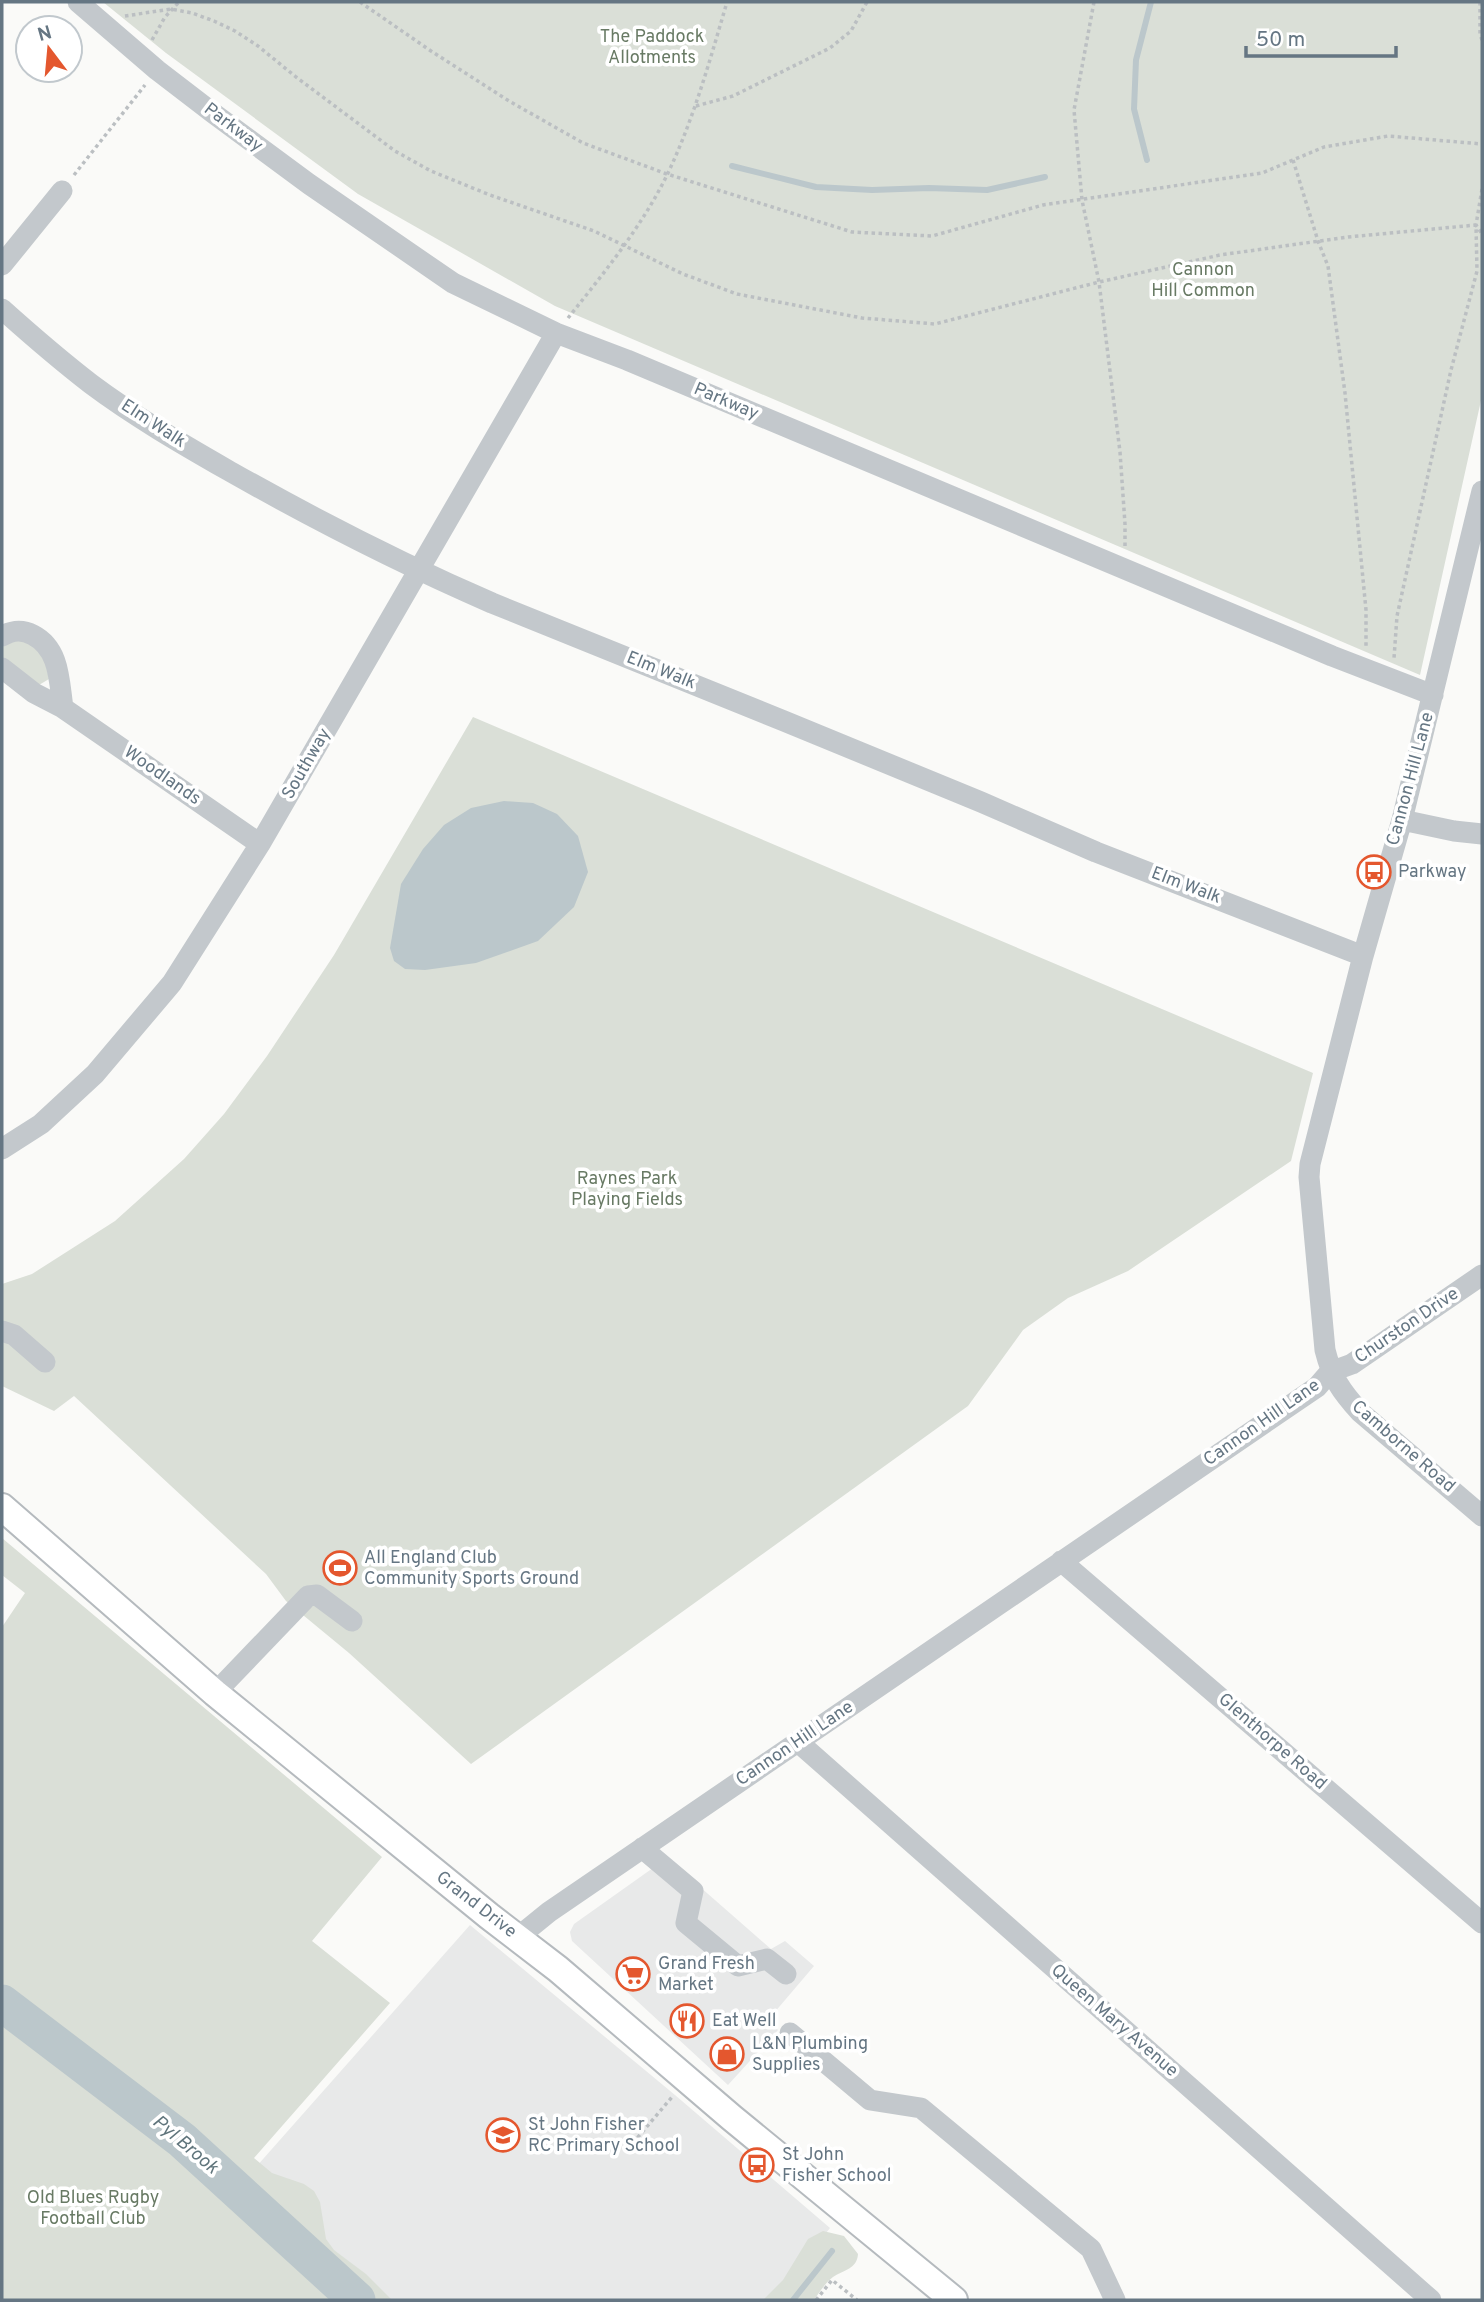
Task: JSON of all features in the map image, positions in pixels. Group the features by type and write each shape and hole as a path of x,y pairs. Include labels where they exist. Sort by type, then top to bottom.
{"main road":[{"name":"Grand Drive","path":"2,1507 215,1693 558,1969 954,2300"}],"street":[{"name":"Parkway","path":"79,2 150,64 309,184 453,282 556,333 627,360 1366,670 1433,695"},
{"path":"2,265 62,191"},
{"name":"Elm Walk","path":"2,309 94,386 150,422 274,496 418,571 969,796 1096,852 1363,956"},
{"name":"Southway","path":"2,1149 41,1124 95,1074 172,983 260,844 556,333"},
{"name":"Cannon Hill Lane","path":"517,1938 549,1912 1317,1387 1330,1372 1325,1350 1308,1177 1363,956 1402,820 1482,491"},
{"path":"2,636 11,631 24,630 40,638 51,649 57,666 63,708"},
{"name":"Woodlands","path":"2,668 34,693 63,708 260,844"},
{"path":"1402,820 1482,834"},
{"name":"Churston Drive","path":"1330,1372 1352,1364 1482,1275"},
{"path":"2,1331 14,1335 45,1362"},
{"name":"Camborne Road","path":"1330,1372 1343,1394 1360,1412 1482,1516"},
{"name":"Glenthorpe Road","path":"1061,1561 1482,1923"},
{"path":"215,1693 308,1596 317,1594 352,1620"},
{"name":"Queen Mary Avenue","path":"798,1742 1431,2300"},
{"path":"642,1848 694,1891 686,1923 738,1966 767,1959 786,1973"},
{"path":"790,2033 870,2100 921,2108 1091,2249 1115,2300"}],"path":[{"path":"62,191 150,64 154,35 171,9 179,2"},
{"path":"360,2 498,94 583,143 667,174 852,232 932,236 1043,205 1262,173 1324,147 1388,136 1482,144"},
{"path":"556,333 624,244 667,174 696,106 727,2"},
{"path":"696,106 733,96 830,48 851,31 867,2"},
{"path":"1094,2 1074,110 1082,200 1099,282 1120,452 1125,524 1124,569"},
{"path":"1480,2 1482,40"},
{"path":"99,20 171,9 192,13 235,31 395,151 431,171 490,195 553,215 624,244 683,274 737,294 862,318 935,324 1099,282 1220,256 1318,241 1476,225"},
{"path":"1293,160 1328,266 1345,393 1366,610 1366,670"},
{"path":"1392,680 1397,616 1451,370 1477,271 1476,225 1482,189"},
{"path":"1476,225 1482,234"},
{"path":"634,2143 688,2080"},
{"path":"816,2300 832,2280 857,2300"}],"shaded area":[{"path":"504,801 533,803 557,814 578,836 588,872 574,907 538,941 476,963 425,970 405,969 394,961 390,948 401,884 423,849 444,825 471,808"},
{"path":"667,1858 771,1949 785,1941 814,1966 768,2020 778,2030 728,2085 572,1941 570,1932 574,1924"},
{"name":"St John Fisher RC Primary School","path":"470,1925 830,2228 773,2300 388,2300 249,2175"}],"green space":[{"name":"Cannon Hill Common","path":"103,2 1482,2 1482,396 1420,675 555,306 358,194 166,53"},
{"path":"24,639 44,654 49,679 39,685 2,660 2,648 6,642"},
{"name":"Raynes Park Playing Fields","path":"473,717 1313,1073 1291,1161 1128,1271 1068,1298 1023,1330 968,1406 471,1764 349,1653 286,1601 266,1574 74,1396 54,1411 2,1386 2,1284 32,1274 115,1221 184,1159 224,1114 267,1056 334,955"},
{"name":"Old Blues Rugby Football Club","path":"2,1538 382,1857 312,1941 390,2003 254,2158 272,2173 304,2184 314,2191 320,2202 326,2239 334,2250 366,2274 392,2300 2,2300 2,1627 25,1593 2,1575"},
{"path":"823,2231 844,2236 858,2254 853,2266 830,2279 814,2300 763,2300 783,2280 808,2239"}],"waterway":[{"path":"1147,160 1134,109 1136,60 1151,2"},
{"path":"732,166 816,187 872,190 987,190 1045,177"},
{"name":"Pyl Brook","path":"2,2003 182,2140 357,2300"},
{"path":"793,2300 832,2251"}],"place":[{"name":"Parkway","path":"1374,872"},
{"name":"All England Club Community Sports Ground","path":"340,1568"},
{"name":"Grand Fresh Market","path":"633,1974"},
{"name":"Eat Well","path":"687,2021"},
{"name":"L&N Plumbing Supplies","path":"727,2054"},
{"name":"St John Fisher RC Primary School","path":"503,2135"},
{"name":"St John Fisher School","path":"757,2165"}],"park label":[{"name":"The Paddock Allotments","path":"652,47"}]}
